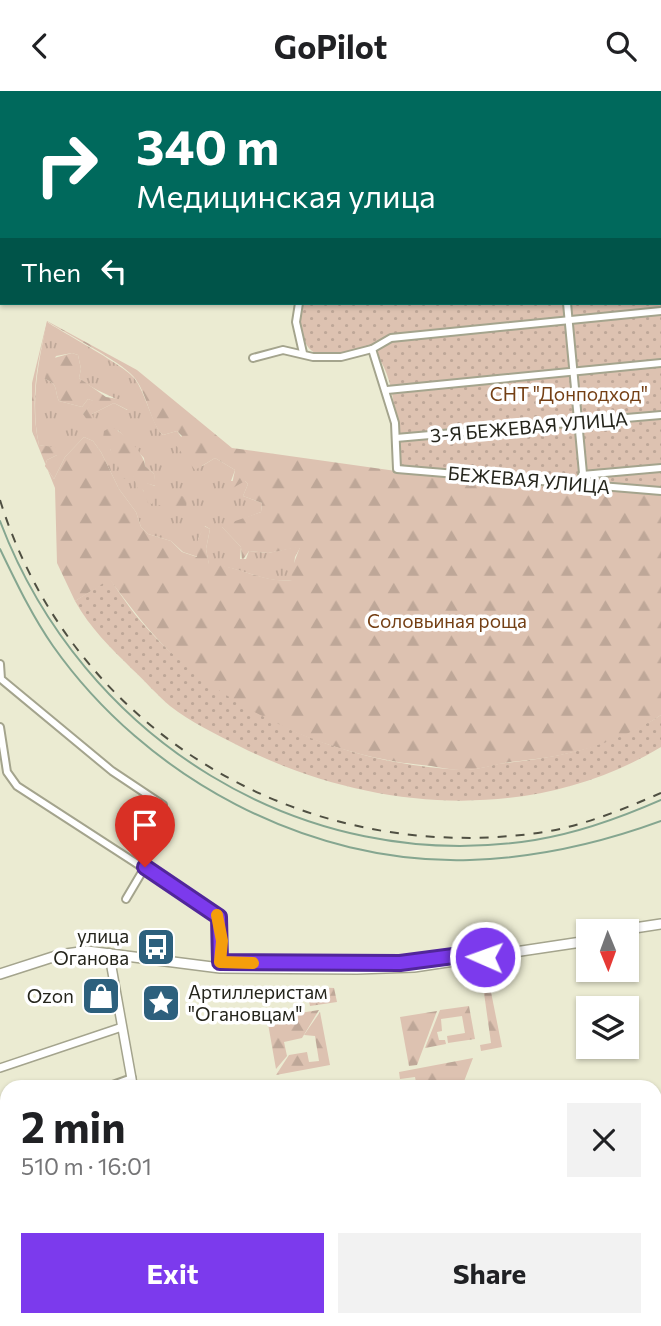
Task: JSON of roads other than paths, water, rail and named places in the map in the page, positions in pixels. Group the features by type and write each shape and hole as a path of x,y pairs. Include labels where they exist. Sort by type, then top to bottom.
{"main road":[{"path":"639,927 661,924"},
{"path":"639,933 661,929"},
{"path":"484,954 576,937"},
{"path":"0,968 73,947 220,965 400,963 576,942"},
{"path":"0,974 59,955 109,950"},
{"path":"109,950 132,1080"}],"street":[{"path":"299,305 296,322 303,353"},
{"path":"567,305 584,484"},
{"path":"253,358 284,351 341,358 372,349 391,338 661,311"},
{"path":"372,349 387,390 396,438"},
{"path":"387,390 661,363"},
{"name":"3-Я БЕЖЕВАЯ УЛИЦА","path":"396,438 661,415"},
{"name":"БЕЖЕВАЯ УЛИЦА","path":"396,438 397,469 661,491"},
{"path":"582,475 661,468"},
{"path":"0,664 0,681 112,771 163,805"},
{"path":"0,727 7,772 17,786 219,917 220,965"},
{"path":"126,899 145,867"},
{"path":"0,1068 122,1027"}],"waterway":[{"path":"0,521 37,599 85,668 144,727 211,776 285,813 365,836 448,846 551,837 599,824 661,800"},
{"path":"0,549 31,611 53,646 91,693 135,736 183,773 236,804 291,829 350,847 409,858 470,860 567,848 661,821"}],"railway":[{"path":"0,500 34,581 80,652 137,714 204,763 278,801 358,826 443,837 547,832 597,818 661,793"}],"place":[{"name":"улица Оганова","path":"156,947"},
{"name":"Ozon","path":"101,996"},
{"name":"Артиллеристам \"Огановцам\"","path":"161,1003"}],"park label":[{"name":"СНТ \"Донподход\"","path":"569,394"},
{"name":"Соловьиная роща","path":"447,621"}]}
